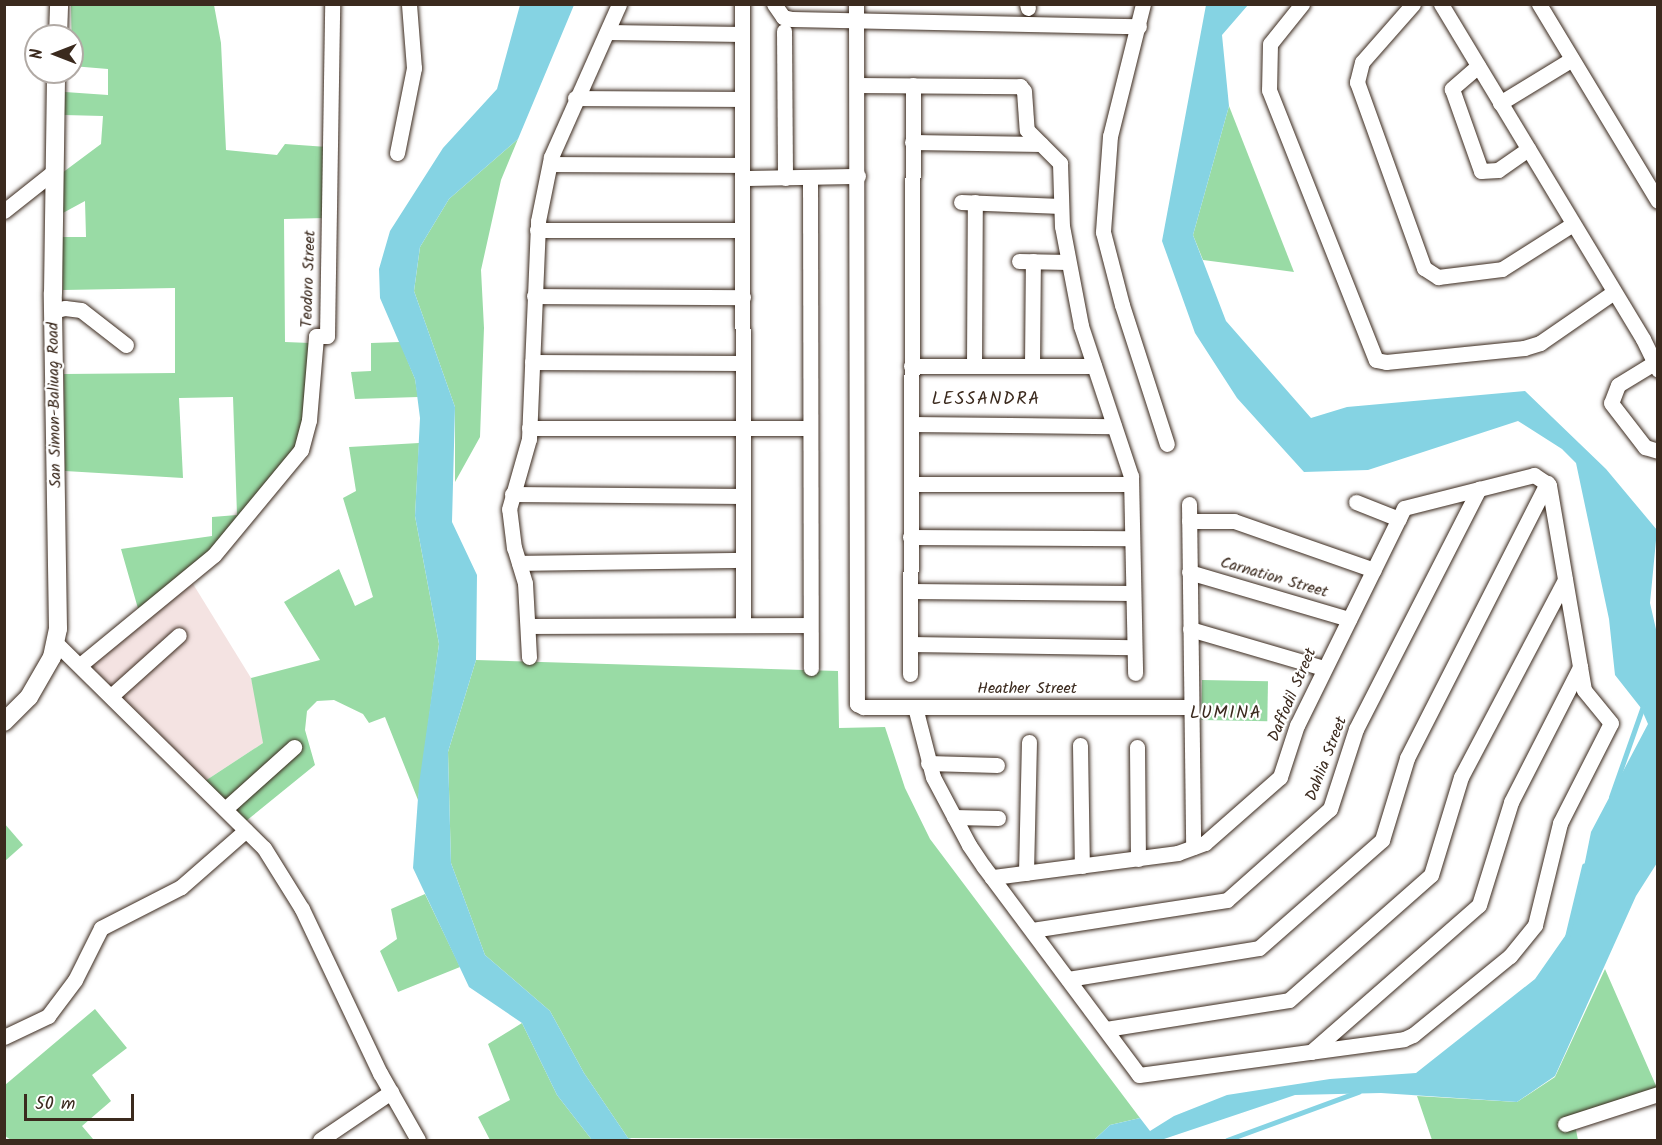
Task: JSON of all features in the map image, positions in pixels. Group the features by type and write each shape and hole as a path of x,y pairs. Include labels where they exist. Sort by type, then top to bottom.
{"main road":[{"path":"58,24 59,4"},
{"name":"San Simon-Baliuag Road","path":"4,722 29,698 52,657 56,642 58,557 53,311 56,84"}],"street":[{"name":"Teodoro Street","path":"80,665 214,555 302,450 309,420 316,336 327,336 332,4"},
{"path":"397,153 414,68 409,4"},
{"path":"529,657 525,583 509,509 529,428 537,230 550,164 575,98 619,4"},
{"path":"742,4 743,626"},
{"path":"774,4 783,17 792,19 857,12 1139,26"},
{"path":"857,12 868,4"},
{"path":"1143,4 1112,128 1103,232 1122,305 1167,444"},
{"path":"1302,4 1270,44 1269,90 1376,360 1386,363 1524,348 1540,343 1614,292"},
{"path":"1413,4 1362,62 1357,82 1424,268 1438,277 1502,269 1573,224"},
{"path":"1441,4 1614,292 1656,367 1618,386 1611,404 1645,447 1658,452"},
{"path":"1539,4 1658,201"},
{"path":"550,164 742,172 785,178 858,176 857,12"},
{"path":"784,31 785,178"},
{"path":"607,32 742,34"},
{"path":"1500,103 1572,59"},
{"path":"1478,66 1452,89 1481,171 1498,170 1528,149"},
{"path":"857,85 1020,86 1024,91 1027,130 1060,163 1061,206 1068,262 1081,326 1131,484 1135,673"},
{"path":"910,674 913,85"},
{"path":"575,98 742,99"},
{"path":"912,142 1041,144"},
{"path":"4,211 53,172"},
{"name":"Heather Street","path":"858,176 856,698 863,707 1191,707"},
{"path":"810,177 811,668"},
{"path":"974,366 968,202 1061,206"},
{"path":"537,230 742,230"},
{"path":"1032,366 1026,261 1068,262"},
{"path":"534,296 743,297"},
{"path":"53,311 65,308 81,310 126,345"},
{"path":"532,362 743,363"},
{"path":"911,366 1094,366"},
{"path":"911,424 1114,426"},
{"path":"529,428 809,428"},
{"path":"915,707 928,763 954,817 992,877 1139,1075 1311,1052 1413,1035 1510,956 1534,925 1560,823 1611,723 1584,690 1547,483 1534,475 1479,489 1401,514 1356,502"},
{"path":"1068,979 1259,948 1382,840 1407,758 1547,483"},
{"path":"911,484 1131,484"},
{"name":"Dahlia Street","path":"1032,930 1227,900 1330,809 1356,729 1479,489"},
{"path":"512,494 743,496"},
{"path":"1188,504 1193,847"},
{"name":"Daffodil Street","path":"992,877 1138,859 1205,843 1280,777 1297,725 1323,668 1401,514"},
{"path":"1189,521 1234,521 1374,570"},
{"path":"910,537 1132,538"},
{"path":"519,563 743,560"},
{"name":"Carnation Street","path":"1190,572 1349,619"},
{"path":"1106,1029 1289,1000 1431,875 1461,777 1565,580"},
{"path":"910,591 1133,593"},
{"path":"529,626 810,626"},
{"path":"1190,629 1323,668"},
{"path":"111,696 179,635"},
{"path":"56,642 264,848 302,909 391,1092 418,1140"},
{"path":"910,644 1134,646"},
{"path":"1311,1052 1479,905 1511,802 1580,667"},
{"path":"1026,873 1029,742"},
{"path":"1080,745 1082,866"},
{"path":"225,809 294,747"},
{"path":"1137,747 1138,859"},
{"path":"928,763 997,765"},
{"path":"954,817 998,818"},
{"path":"4,1037 48,1016 75,980 101,928 181,887 246,830"},
{"path":"320,1140 391,1092"},
{"path":"1565,1124 1658,1094"}],"shaded area":[{"path":"190,579 251,678 262,721 263,743 205,781 88,663"}],"green space":[{"path":"71,5 214,5 221,43 226,150 277,155 285,144 327,147 325,218 284,219 285,342 310,343 305,421 297,446 231,532 139,612 121,549 212,536 212,517 237,515 233,397 179,398 183,478 65,471 64,374 175,373 175,288 63,290 61,237 86,237 85,201 61,214 62,173 101,144 103,116 64,115 65,92 108,95 108,69 84,67 84,24 71,24"},
{"path":"1229,106 1294,272 1203,260 1193,235"},
{"path":"518,139 501,180 481,270 484,328 480,437 455,482 455,407 414,291 420,247 449,199"},
{"path":"400,342 415,379 418,397 355,399 351,372 371,371 371,343"},
{"path":"419,443 415,516 439,644 418,800 385,717 369,723 363,714 334,700 317,701 307,711 305,730 315,765 246,821 205,781 263,743 251,678 320,660 284,602 339,569 355,606 373,597 343,498 356,491 349,447"},
{"path":"476,660 838,671 839,728 885,727 905,788 930,839 1140,1118 1110,1125 1094,1140 628,1138 584,1073 550,1011 485,955 451,863 448,752"},
{"path":"1202,680 1268,681 1267,721 1201,720"},
{"path":"4,823 23,845 5,861 4,861"},
{"path":"425,894 460,967 398,992 380,951 397,939 391,909"},
{"path":"1605,969 1657,1088 1575,1125 1578,1140 1432,1140 1417,1096 1517,1102 1555,1077"},
{"path":"95,1009 127,1048 92,1075 111,1101 82,1126 93,1139 11,1140 5,1136 5,1085"},
{"path":"522,1023 557,1095 592,1140 490,1140 478,1117 510,1100 488,1044"}],"water":[{"path":"520,5 574,5 518,139 449,199 420,247 414,291 455,407 452,522 477,575 476,660 448,752 451,863 485,955 550,1011 584,1073 628,1138 635,1140 592,1140 557,1095 522,1023 469,987 413,868 419,784 439,644 415,516 420,418 415,379 380,298 379,269 390,231 443,148 497,89"},
{"path":"1206,5 1248,5 1222,35 1229,106 1193,235 1226,321 1311,418 1347,407 1525,391 1606,469 1657,530 1650,603 1658,638 1657,863 1636,896 1555,1076 1517,1102 1381,1093 1295,1095 1161,1140 1094,1140 1110,1125 1140,1118 1150,1131 1174,1116 1227,1095 1330,1079 1416,1073 1535,979 1572,926 1591,832 1648,724 1641,708 1615,675 1609,619 1576,463 1562,449 1518,421 1368,470 1304,472 1237,398 1195,333 1162,241"}],"waterway":[{"path":"1611,797 1643,706"},
{"path":"1567,937 1584,866"},
{"path":"1227,1140 1358,1092"}],"district":[{"name":"LESSANDRA","path":"986,400"},
{"name":"LUMINA","path":"1226,714"}]}
